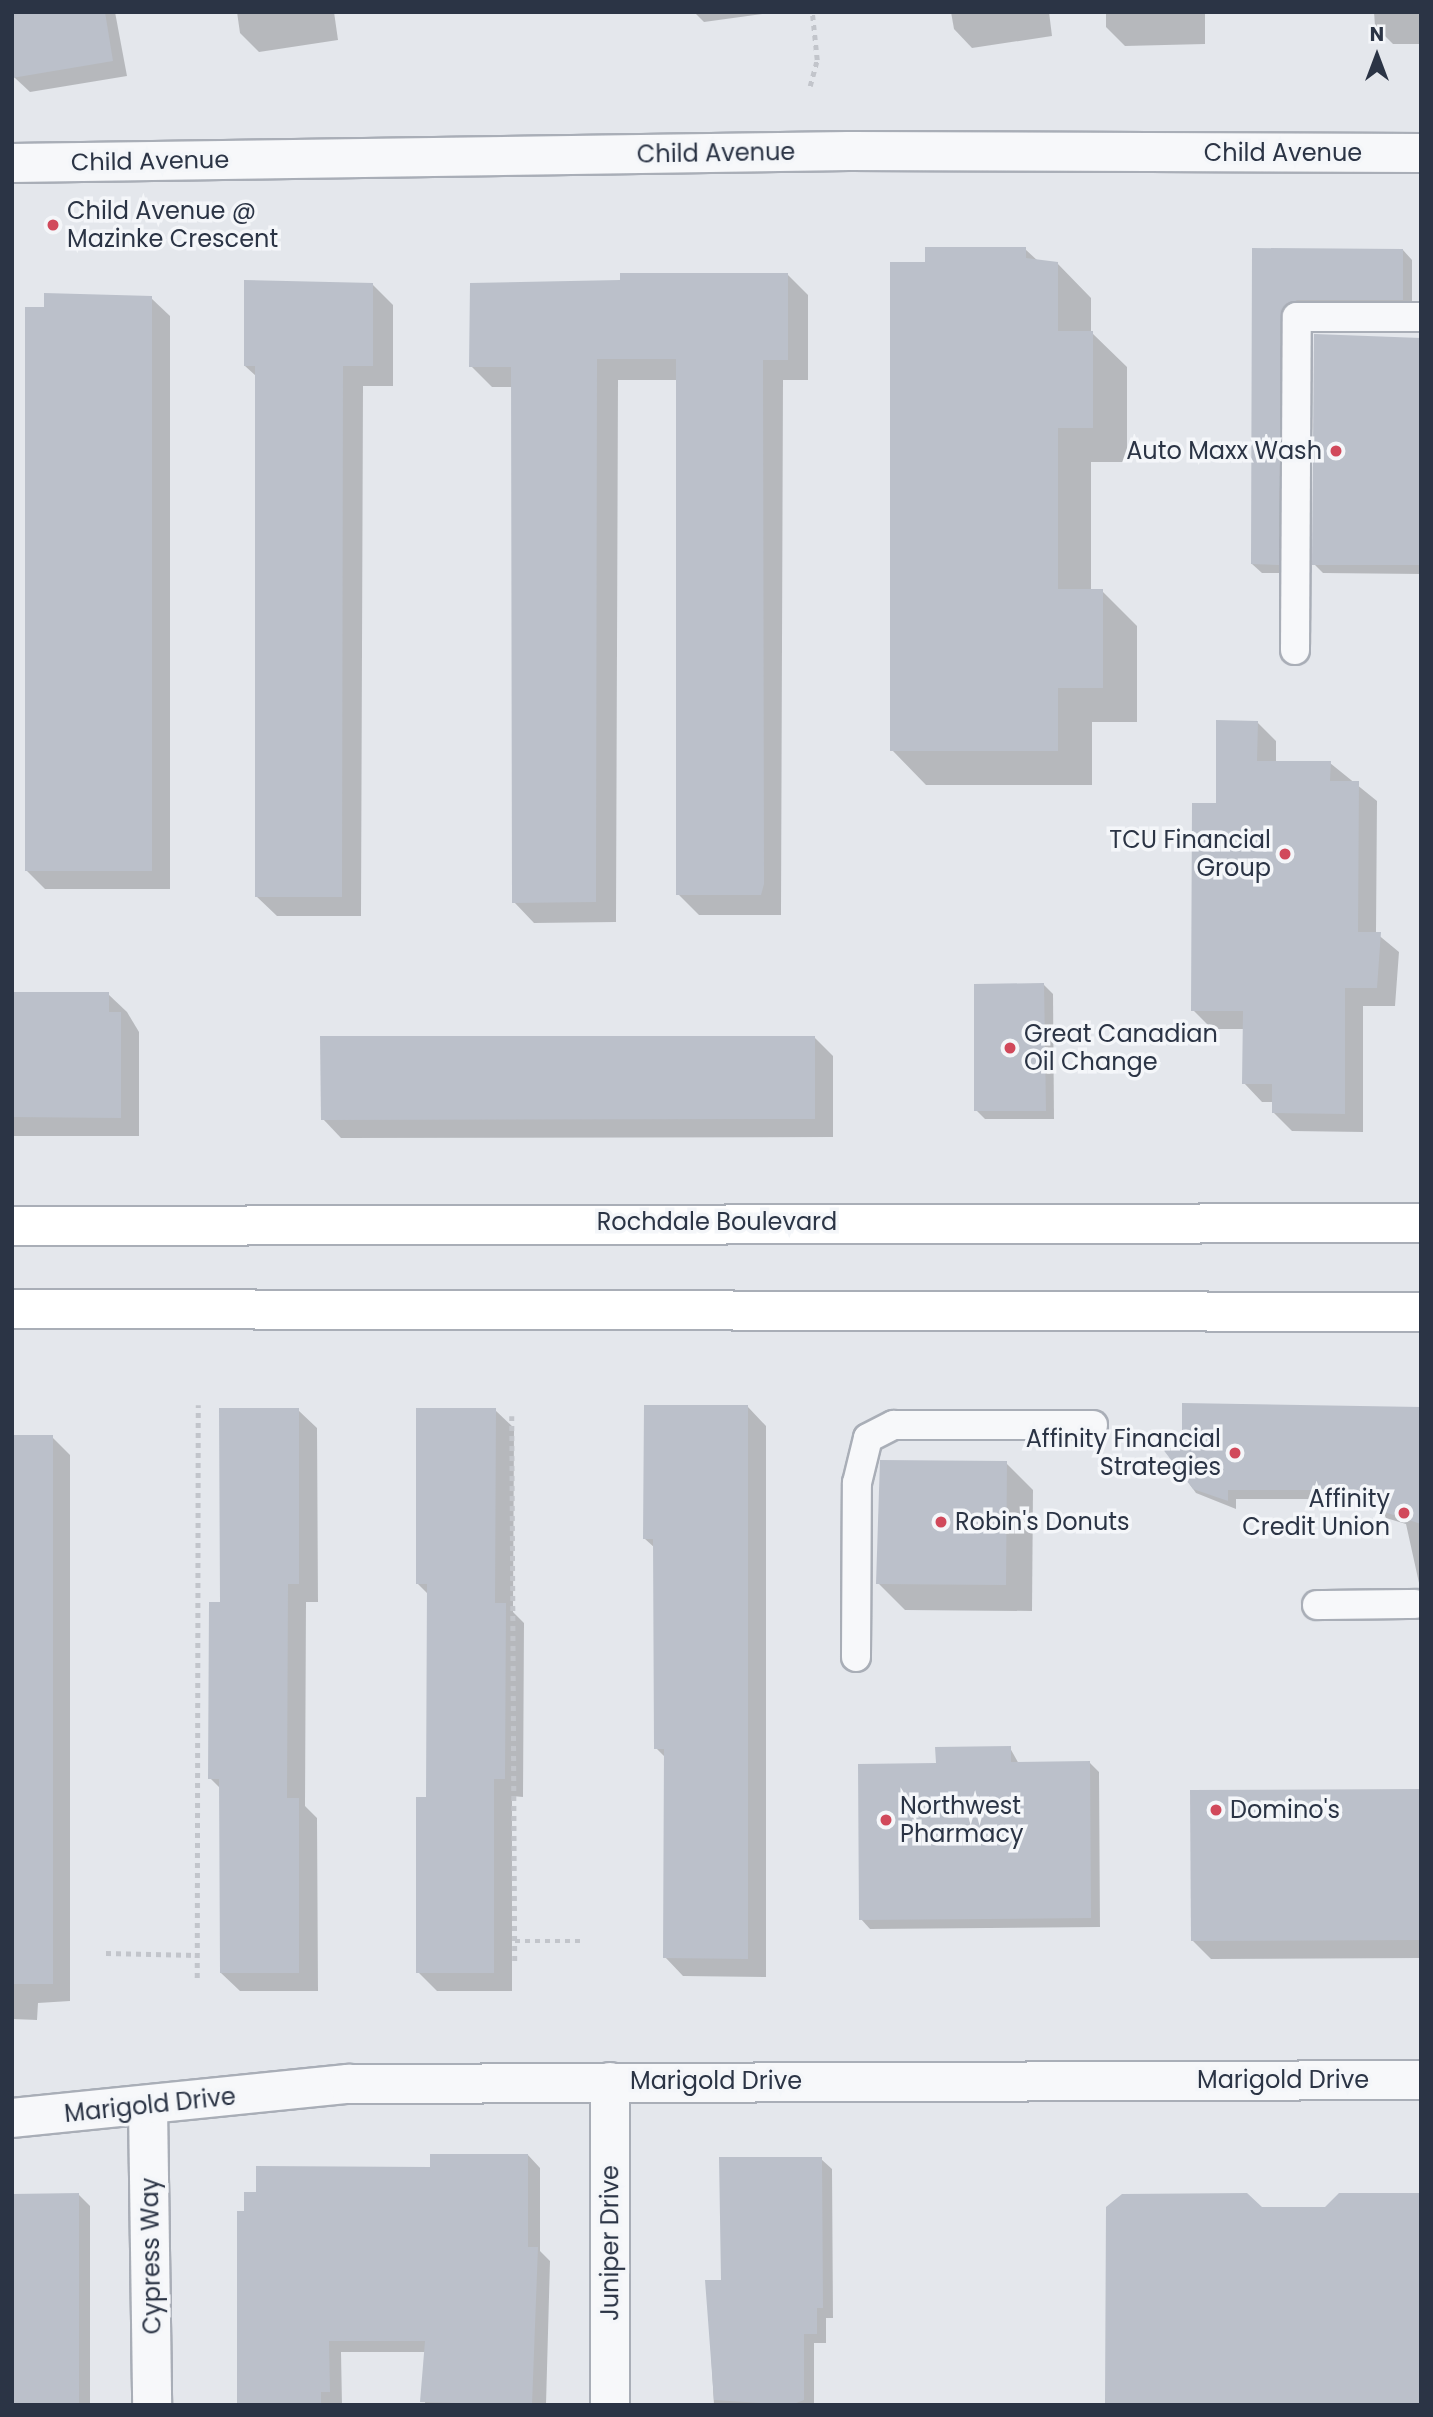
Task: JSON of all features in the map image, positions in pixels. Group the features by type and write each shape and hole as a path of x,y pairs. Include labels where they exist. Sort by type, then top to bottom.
{"main road":[{"name":"Rochdale Boulevard","path":"12,1226 1421,1223"},
{"path":"12,1309 1421,1312"}],"street":[{"name":"Child Avenue","path":"12,163 849,151 1421,153"},
{"name":"Marigold Drive","path":"12,2118 348,2084 1421,2080"},
{"name":"Juniper Drive","path":"610,2081 610,2405"},
{"name":"Cypress Way","path":"148,2106 152,2405"}],"lane":[{"path":"1295,650 1297,317 1421,317"},
{"path":"856,1657 857,1483 868,1438 894,1425 1093,1425"},
{"path":"1317,1605 1415,1604"}],"path":[{"path":"810,86 817,60 812,12"},
{"path":"197,1978 198,1405"},
{"path":"512,1416 515,1964"},
{"path":"515,1941 584,1941"},
{"path":"106,1953 197,1955"}],"building":[{"path":"12,12 105,12 113,61 12,78"},
{"path":"925,247 1026,247 1026,258 1058,262 1058,331 1093,331 1093,428 1058,428 1058,589 1103,589 1103,688 1058,688 1058,751 890,751 890,262 925,262"},
{"path":"1252,248 1403,249 1403,300 1297,300 1282,309 1279,565 1251,564"},
{"path":"620,273 788,273 788,360 763,360 764,884 761,895 676,895 676,359 597,359 596,902 512,903 511,367 469,367 470,283 620,280"},
{"path":"244,280 373,283 373,366 343,366 342,897 255,897 255,366 244,366"},
{"path":"44,293 152,296 152,871 25,871 25,307 44,307"},
{"path":"1314,334 1421,338 1421,565 1312,565"},
{"path":"1216,720 1258,721 1257,761 1331,761 1330,781 1359,781 1358,932 1381,932 1377,988 1345,988 1345,1114 1272,1113 1272,1084 1242,1084 1243,1011 1191,1011 1192,803 1216,803"},
{"name":"Great Canadian Oil Change","path":"1044,983 1046,1111 974,1111 974,984"},
{"path":"12,992 109,992 109,1012 121,1012 121,1118 12,1117"},
{"path":"320,1036 815,1036 815,1119 321,1120"},
{"name":"Affinity Credit Union","path":"1182,1403 1421,1407 1421,1524 1375,1509 1375,1490 1228,1490 1228,1501 1193,1489 1162,1448 1182,1448"},
{"path":"644,1405 748,1405 748,1959 663,1958 664,1749 654,1749 653,1539 643,1539"},
{"path":"219,1408 299,1408 299,1584 288,1584 287,1798 299,1798 299,1973 220,1973 219,1779 208,1779 209,1602 220,1602"},
{"path":"416,1408 496,1408 495,1603 506,1603 505,1779 494,1779 494,1973 416,1973 416,1797 426,1797 427,1584 416,1584"},
{"path":"12,1435 53,1435 53,1984 12,1984"},
{"name":"Robin's Donuts","path":"880,1460 1007,1461 1006,1585 876,1584"},
{"path":"1011,1746 1011,1762 1090,1761 1091,1918 859,1920 858,1764 936,1763 935,1747"},
{"path":"1421,1789 1421,1940 1191,1941 1190,1790"},
{"path":"430,2154 528,2154 528,2247 538,2247 532,2405 420,2402 425,2341 329,2341 330,2392 321,2392 321,2405 237,2405 237,2211 244,2211 244,2192 256,2192 256,2166 430,2167"},
{"path":"719,2157 822,2157 823,2308 817,2308 817,2334 804,2334 804,2400 791,2405 714,2400 705,2280 721,2280"},
{"path":"79,2193 79,2405 12,2405 12,2194"},
{"path":"1247,2193 1262,2207 1325,2207 1339,2193 1421,2193 1421,2405 1105,2405 1106,2207 1122,2194"}],"place":[{"name":"Child Avenue @ Mazinke Crescent","path":"53,225"},
{"name":"Auto Maxx Wash","path":"1336,451"},
{"name":"TCU Financial Group","path":"1285,854"},
{"name":"Great Canadian Oil Change","path":"1010,1048"},
{"name":"Affinity Financial Strategies","path":"1235,1453"},
{"name":"Affinity Credit Union","path":"1404,1513"},
{"name":"Robin's Donuts","path":"941,1522"},
{"name":"Domino's","path":"1216,1810"},
{"name":"Northwest Pharmacy","path":"886,1820"}]}
